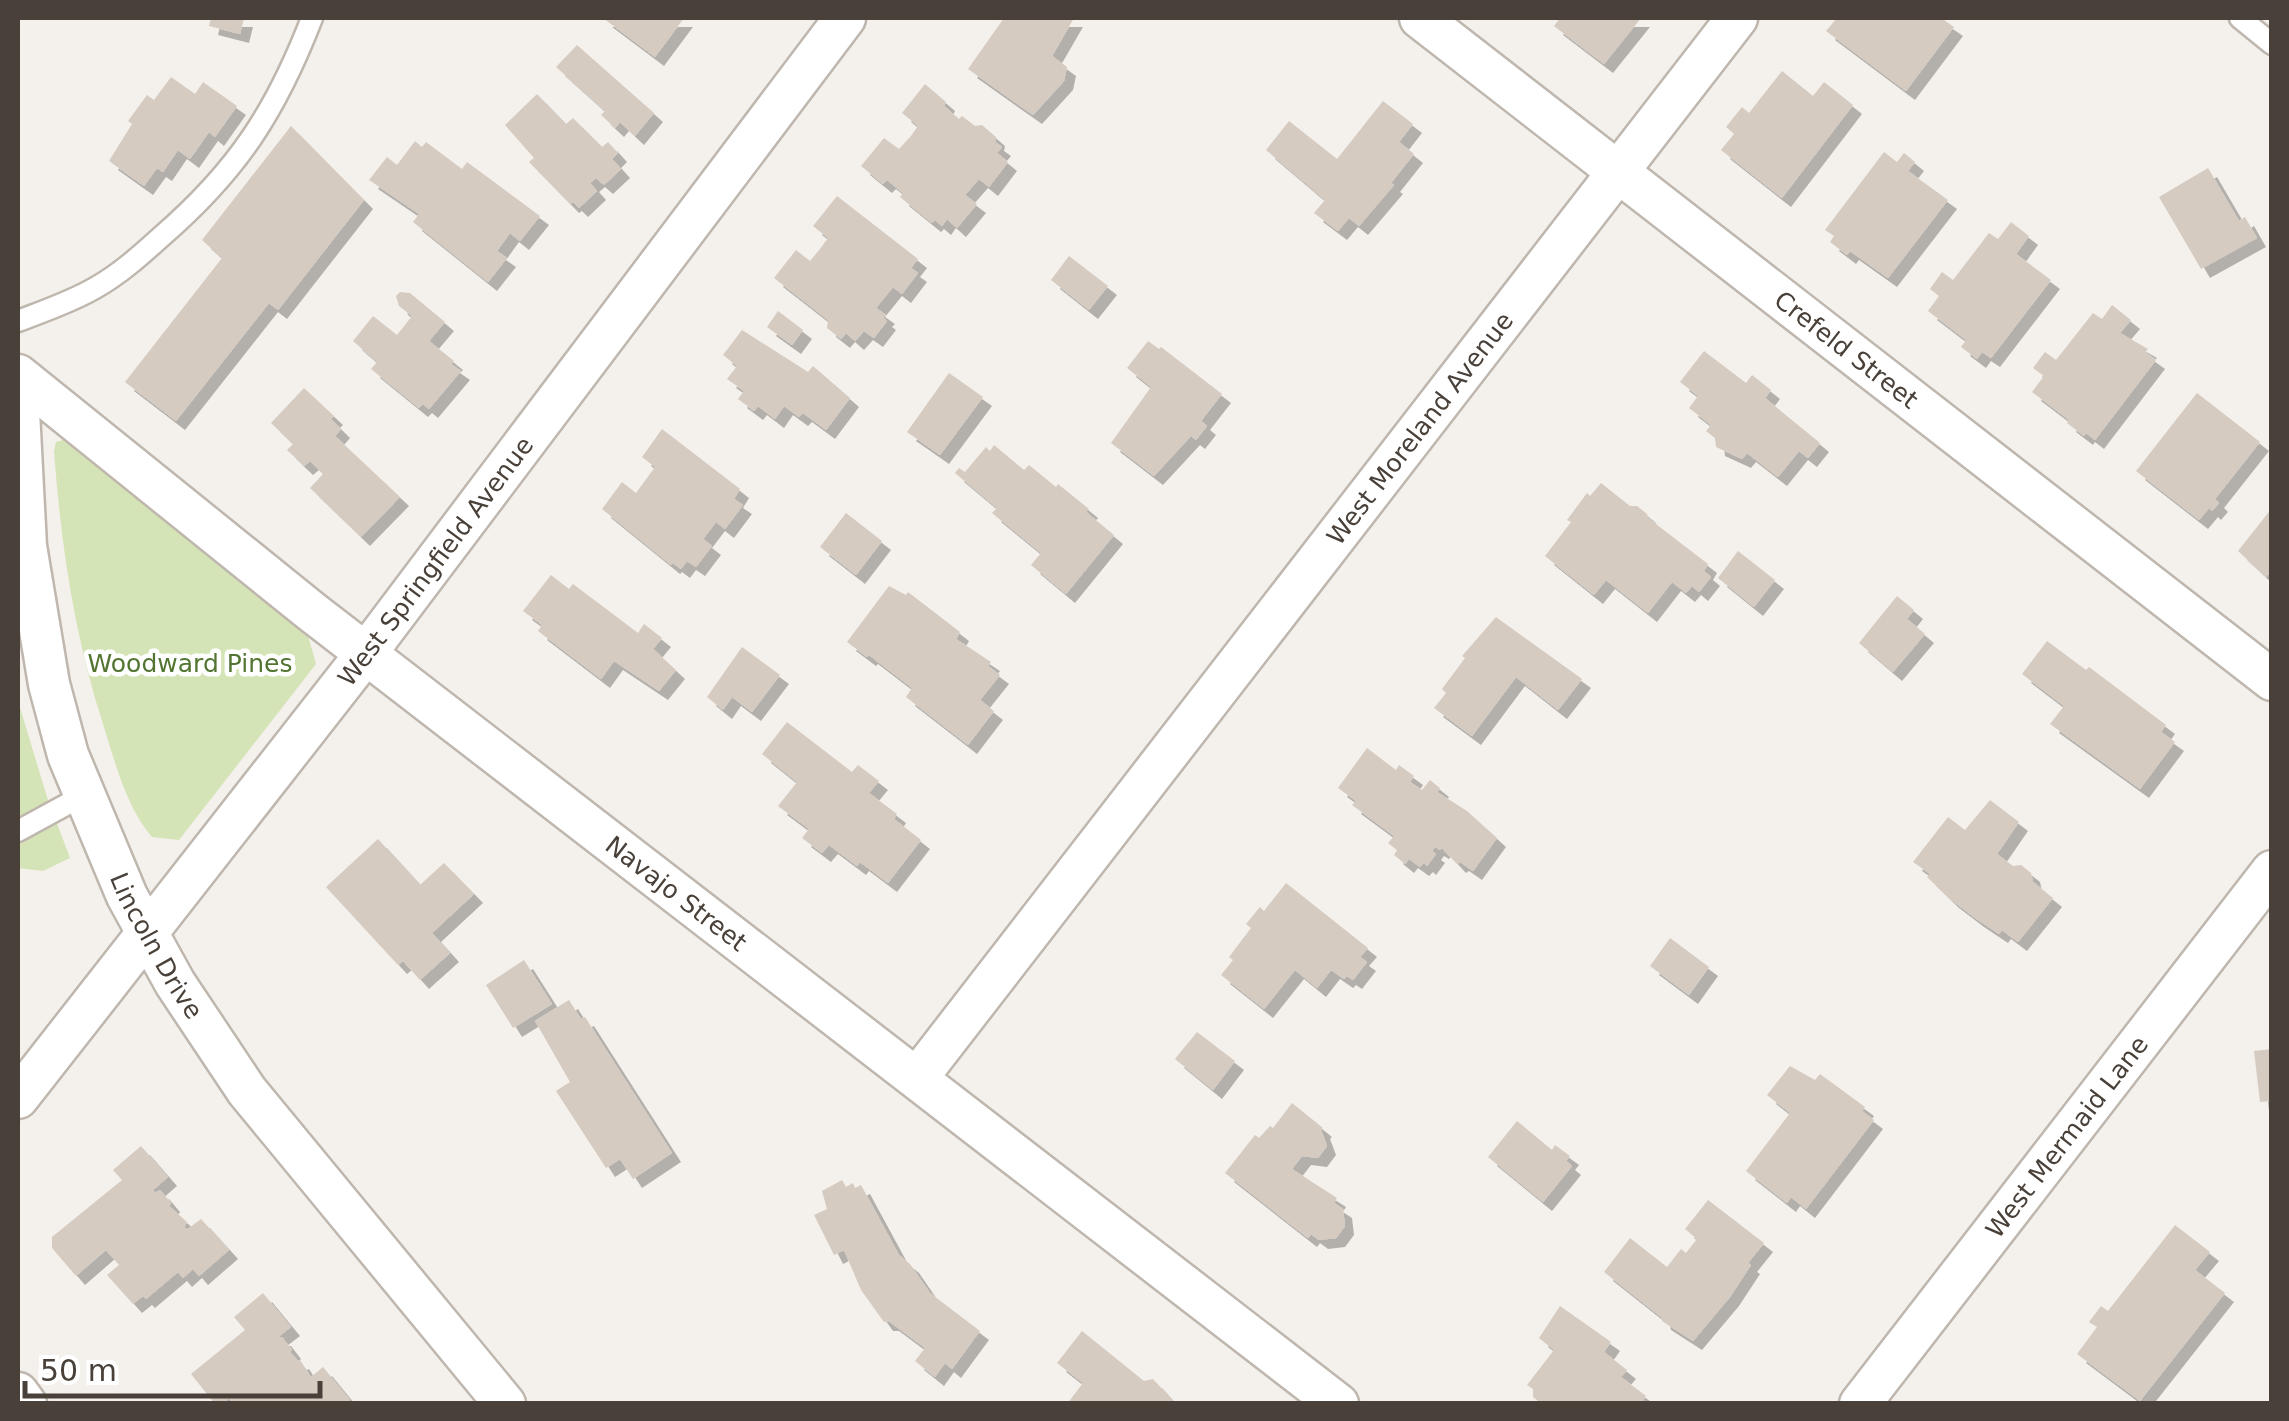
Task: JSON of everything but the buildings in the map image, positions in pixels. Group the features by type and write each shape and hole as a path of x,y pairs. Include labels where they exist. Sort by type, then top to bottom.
{"street":[{"name":"West Springfield Avenue","path":"18,1098 367,652 845,18"},
{"name":"Crefeld Street","path":"1420,18 2272,680"},
{"name":"West Moreland Avenue","path":"918,1077 1737,18"},
{"name":"Navajo Street","path":"18,375 312,612 1338,1404"},
{"name":"Lincoln Drive","path":"18,392 26,546 35,614 58,720 84,795 147,936 246,1091 505,1404"},
{"name":"West Mermaid Lane","path":"1860,1404 2272,871"},
{"path":"18,1393 26,1404"}],"lane":[{"path":"18,321 96,288 136,260 214,189 271,110 294,66 312,18"},
{"path":"2240,18 2272,44"},
{"path":"18,831 84,795"}],"green space":[{"name":"Woodward Pines","path":"70,438 295,620 309,639 316,664 179,840 152,837 135,812 117,769 84,657 65,555 54,451 56,442"},
{"name":"Woodward Pines","path":"18,701 70,858 43,871 18,868"}]}
